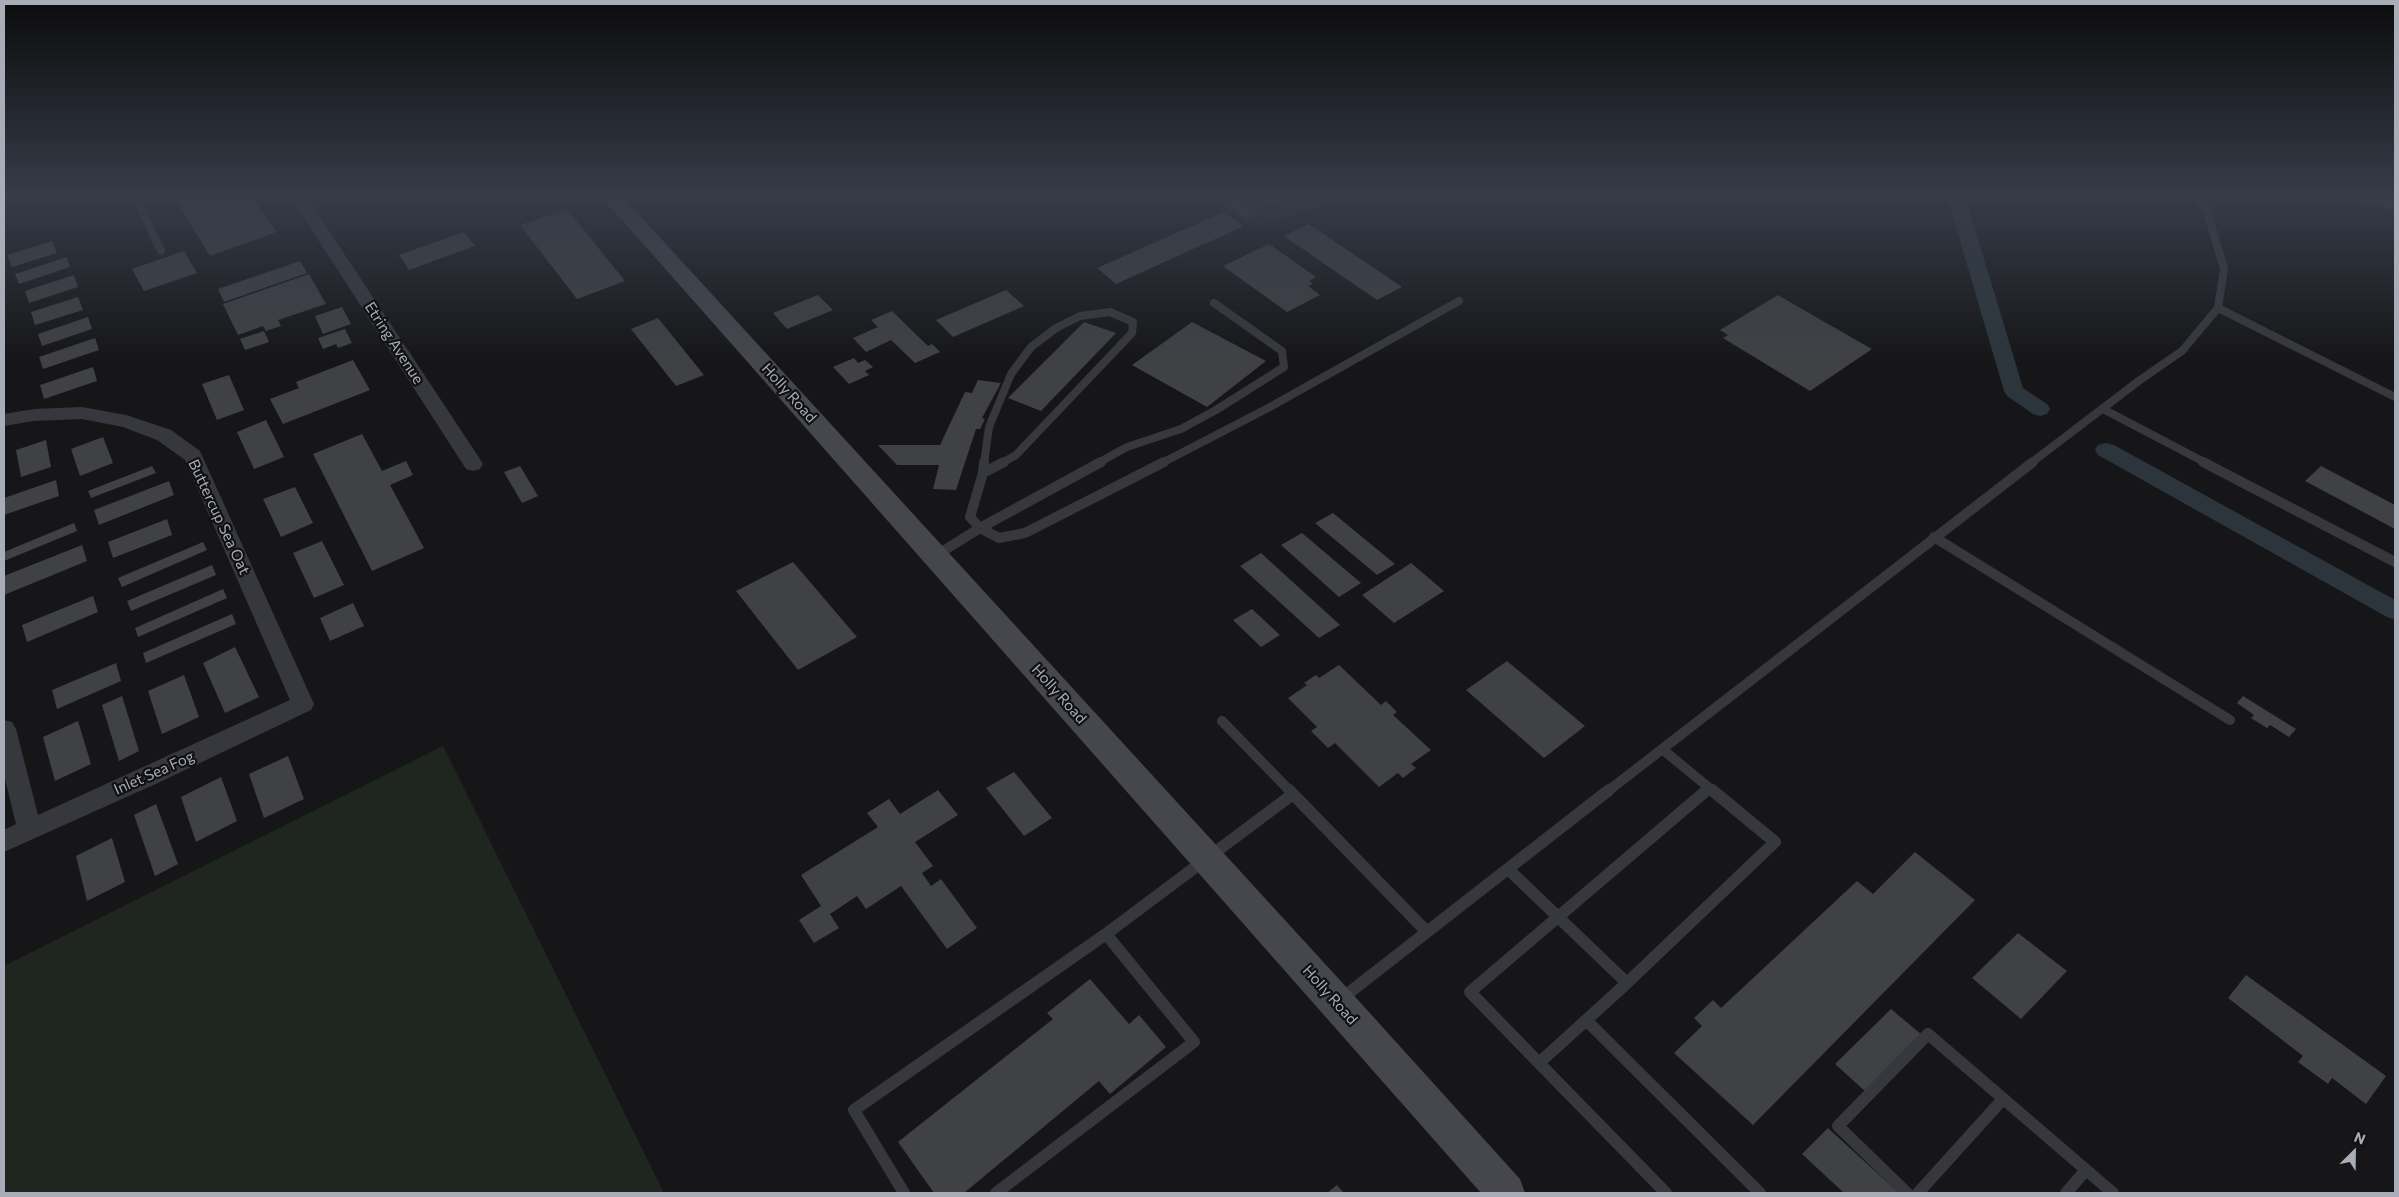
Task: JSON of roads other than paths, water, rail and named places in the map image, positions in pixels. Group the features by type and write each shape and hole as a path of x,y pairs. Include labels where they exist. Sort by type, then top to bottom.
{"main road":[{"name":"Holly Road","path":"662,252 1206,859 1337,1002 1506,1193"}],"street":[{"name":"Etring Avenue","path":"334,252 473,464"},
{"name":"Buttercup Sea Oat","path":"4,420 34,415 82,413 117,420 164,435 193,456 303,704"},
{"name":"Inlet Sea Fog","path":"4,841 152,775 303,704"},
{"path":"4,729 29,829"}],"lane":[{"path":"1337,1002 1934,537 2182,351 2218,308 2224,269 2219,252"},
{"path":"983,473 1016,455 1132,333 1133,322 1110,312 1080,316 1056,328 1031,347 1011,374 989,427 983,473 970,517 980,528 999,538 1025,533 1270,407 1458,301"},
{"path":"936,556 980,528 1127,447 1181,428 1216,410 1284,368 1282,351 1214,303"},
{"path":"2218,308 2395,397"},
{"path":"2103,409 2395,562"},
{"path":"1934,537 2230,720"},
{"path":"1222,722 1427,932"},
{"path":"1539,1063 1628,983 1775,842 1662,749"},
{"path":"1666,1193 1470,992 1709,788"},
{"path":"904,1193 854,1110 1106,934 1293,794"},
{"path":"1508,869 1628,983"},
{"path":"996,1193 1194,1042 1106,934"},
{"path":"1586,1020 1760,1193"},
{"path":"1907,1193 1838,1126 1928,1034 2113,1193"},
{"path":"1918,1193 2004,1099"},
{"path":"2066,1193 2086,1170"}],"waterway":[{"path":"1973,252 2014,391 2040,409"},
{"path":"2106,450 2395,611"}]}
